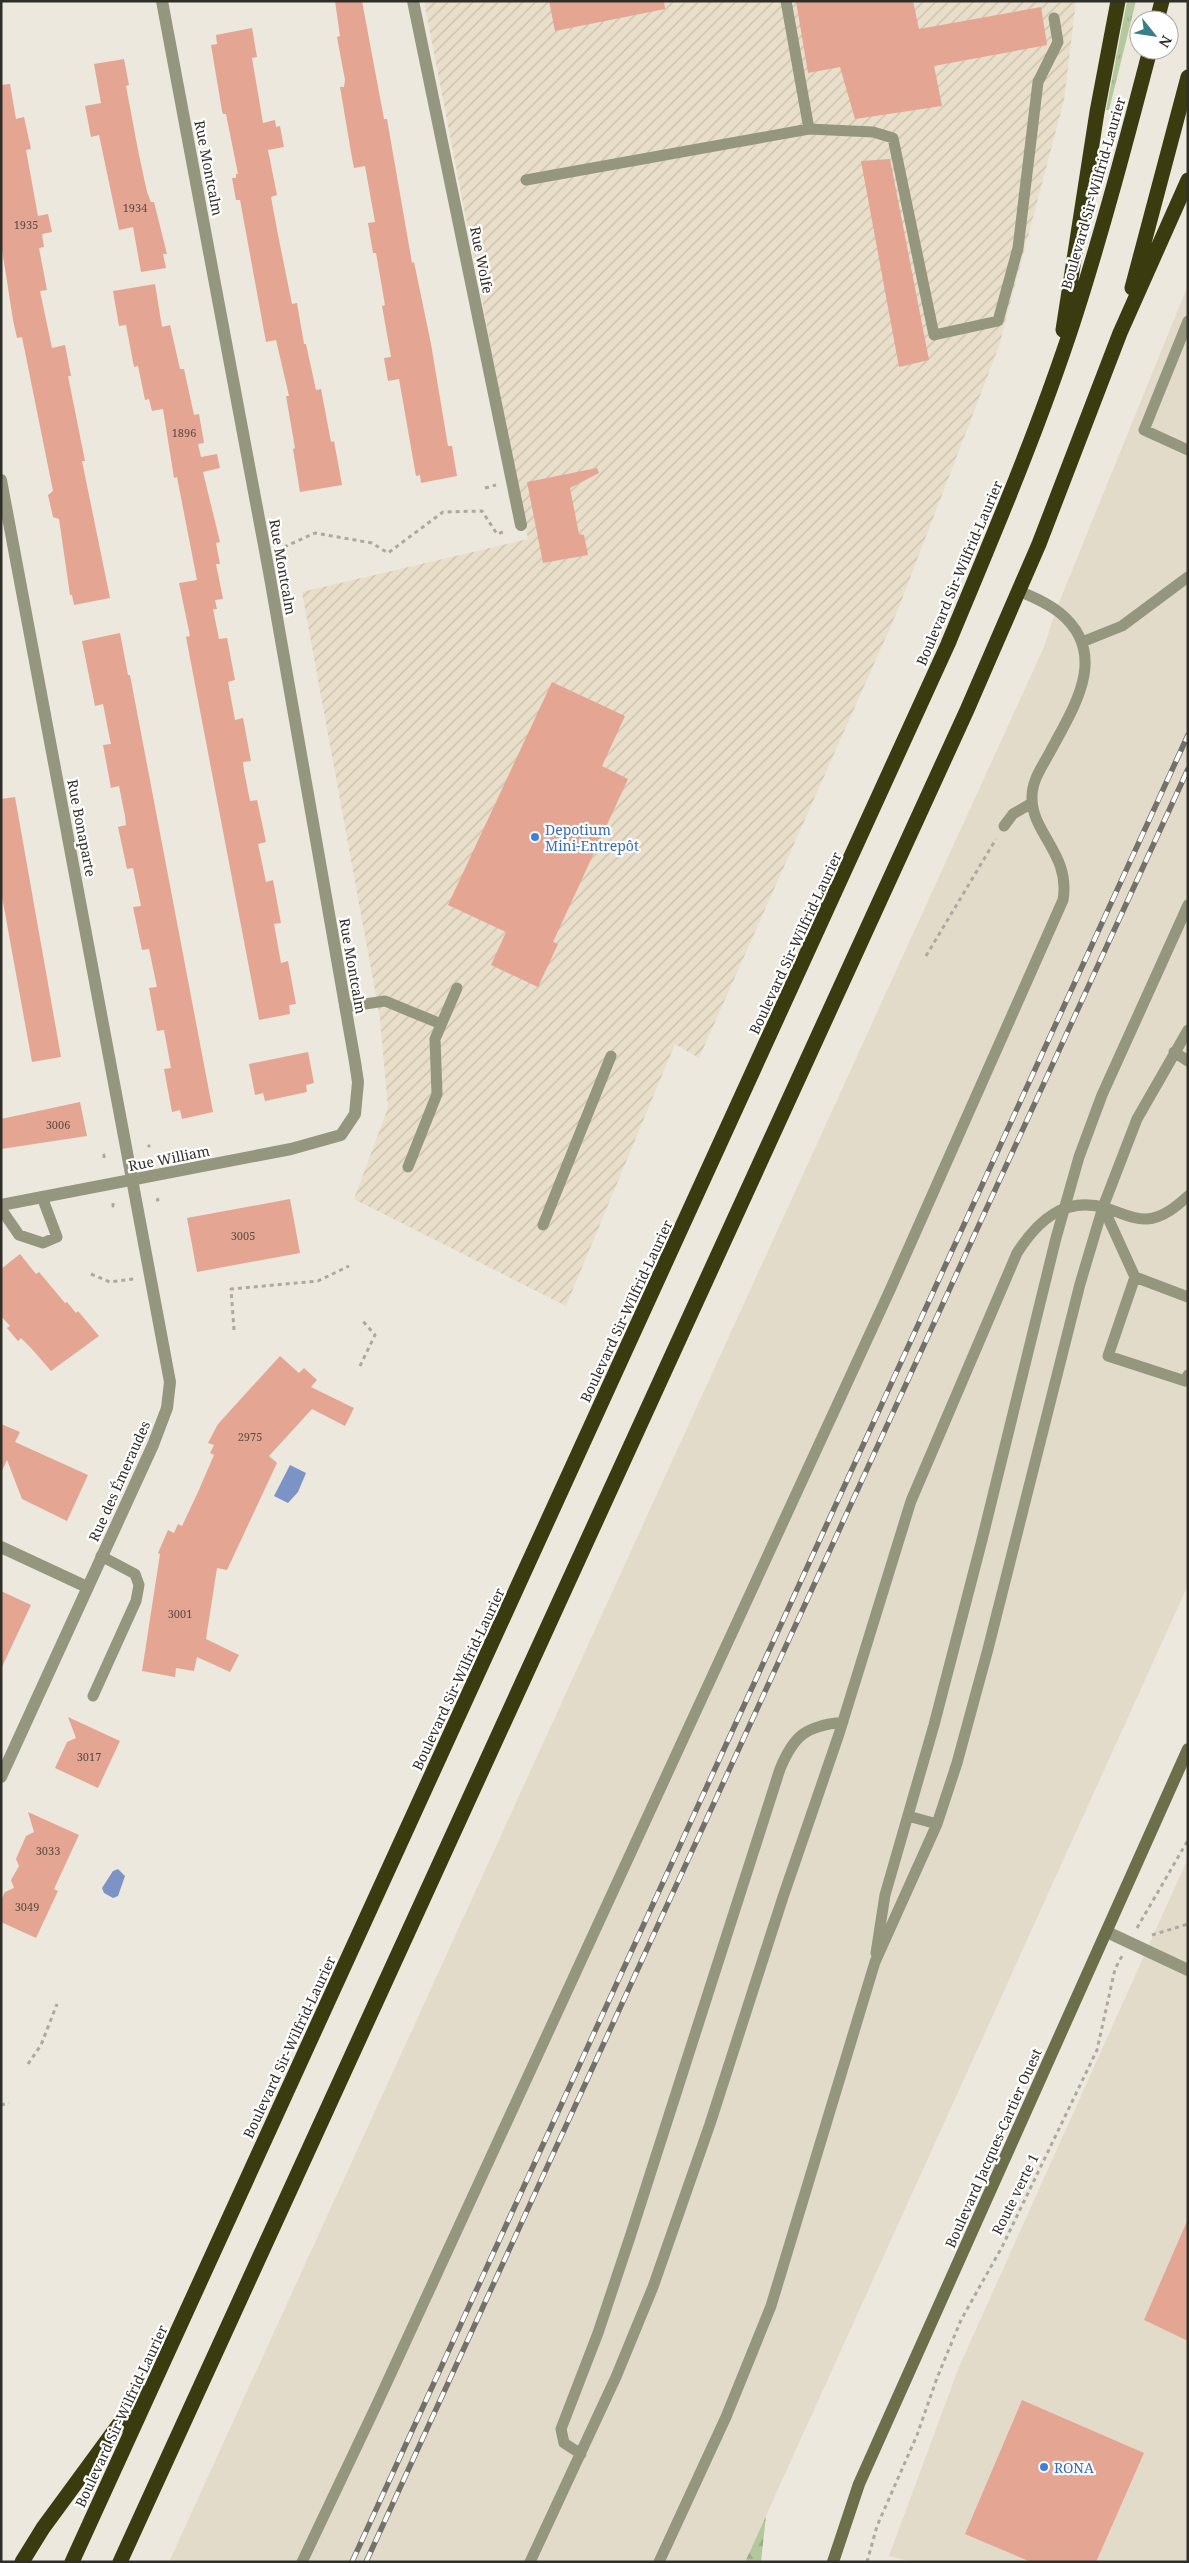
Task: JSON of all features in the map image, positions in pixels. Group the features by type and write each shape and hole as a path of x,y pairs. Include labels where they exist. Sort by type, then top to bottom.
{"highway":[{"path":"1056,370 1097,112 1118,1"},
{"name":"Boulevard Sir-Wilfrid-Laurier","path":"72,2562 917,715 1003,512 1056,370 1100,233 1147,60"},
{"path":"1120,333 1188,77"},
{"path":"120,2562 1019,591 1120,333 1188,180"},
{"path":"22,2562 43,2528 161,2367"}],"main road":[{"name":"Boulevard Jacques-Cartier Ouest","path":"833,2562 859,2484 1188,1749"}],"street":[{"name":"Rue Montcalm","path":"162,1 269,572 358,1082 355,1114 341,1135"},
{"name":"Rue Wolfe","path":"413,1 521,525"},
{"name":"Rue Bonaparte","path":"1,480 134,1180"},
{"name":"Rue William","path":"1,1205 291,1149 341,1135"},
{"name":"Rue des Émeraudes","path":"1,1777 153,1445 167,1408 170,1382 134,1180"},
{"path":"1,1547 87,1587"},
{"path":"1107,1932 1188,1970"}],"lane":[{"path":"786,1 809,129"},
{"path":"526,180 809,129 873,132 893,138 934,335 998,321 1018,248 1038,82 1058,42 1054,18"},
{"path":"1188,321 1144,430 1188,450"},
{"path":"1082,642 1122,626 1188,577"},
{"path":"302,2562 378,2404 882,1308 1061,904 1065,889 1062,869 1032,808 1032,795 1038,772 1080,691 1086,658 1078,634 1060,613 1019,591"},
{"path":"1004,826 1013,814 1032,803"},
{"path":"875,1962 878,1927 885,1895 980,1550 1065,1208 1090,1122 1188,905"},
{"path":"408,1167 437,1094 435,1039 457,988"},
{"path":"345,1007 385,1001 441,1024"},
{"path":"660,2562 726,2417 772,2306 875,1962 937,1824 957,1763 986,1658 1080,1284 1104,1207 1137,1119 1188,1030"},
{"path":"1174,1052 1188,1061"},
{"path":"543,1225 610,1056"},
{"path":"530,2562 634,2336 653,2288 710,2124 780,1906 843,1722 911,1501 1016,1253 1032,1232 1046,1219 1065,1208 1084,1204 1104,1207 1148,1219 1169,1210 1188,1196"},
{"path":"1,1209 19,1234 43,1243 57,1237 42,1197"},
{"path":"1104,1207 1135,1277 1108,1356 1185,1381 1188,1374"},
{"path":"1135,1277 1188,1297"},
{"path":"93,1696 136,1601 139,1585 135,1574 101,1556"},
{"path":"581,2454 564,2443 561,2429 618,2272 786,1753 801,1734 814,1727 843,1722"},
{"path":"908,1816 937,1824"}],"path":[{"path":"284,547 316,533 372,543 388,553 443,512 482,511 497,534 521,525"},
{"path":"926,956 1004,826"},
{"path":"234,1330 230,1289 318,1281 349,1266"},
{"path":"92,1274 110,1282 151,1277"},
{"path":"360,1319 375,1335 360,1366"},
{"name":"Route verte 1","path":"867,2562 877,2526 917,2435 937,2378 961,2320 1002,2247 1097,2050 1115,1969 1188,1840"},
{"path":"1129,1942 1188,1924"},
{"path":"28,2064 41,2045 57,2004"},
{"path":"1,2105 9,2103"}],"shaded area":[{"path":"424,1 1076,1 1064,100 999,346 897,612 699,1058 675,1044 566,1306 354,1199 388,1108 380,1018 302,592 528,539"},
{"path":"1188,285 1188,1585 745,2562 169,2562 1044,647 1056,610"},
{"path":"1188,1858 1188,2562 912,2562 889,2556 959,2367"}],"green space":[{"path":"1127,1 1136,1 1134,10 1129,10 1129,29 1109,110 1106,110"},
{"path":"766,2516 761,2562 745,2562"}],"water":[{"path":"290,1465 306,1473 298,1492 288,1503 274,1496"},
{"path":"118,1869 125,1876 118,1896 113,1898 104,1893 102,1888 113,1871"}],"building":[{"path":"335,1 362,1 384,119 387,119 412,263 414,262 431,344 448,446 452,446 457,476 421,483 420,475 416,476 399,379 388,381 384,358 391,357 382,306 385,305 376,253 373,253 368,223 375,222 365,166 354,168 352,158 340,87 344,87 345,80 337,37 340,36"},
{"path":"549,1 664,1 665,9 555,31"},
{"path":"796,1 913,1 919,29 1041,7 1047,45 934,66 942,106 855,119 840,67 808,73"},
{"path":"252,28 257,57 252,58 263,123 275,120 276,127 280,126 284,147 268,150 277,195 271,197 278,235 292,304 297,303 304,344 306,344 316,390 321,389 331,442 334,441 342,485 300,492 286,396 289,396 276,340 266,342 240,200 236,200 232,178 236,178 236,174 238,174 226,114 223,114 222,111 211,45 217,44 216,35"},
{"path":"124,59 129,85 126,86 147,192 151,202 154,202 167,254 163,254 166,268 141,272 133,227 119,230 99,135 91,137 85,106 101,103 94,64"},
{"path":"10,84 16,119 24,117 31,149 26,150 38,216 48,214 52,232 42,234 44,247 39,248 47,290 40,291 52,348 65,345 71,376 68,376 85,461 82,461 110,598 74,605 72,595 70,595 59,519 53,517 48,495 53,491 22,337 17,338 13,320 1,243 1,85"},
{"path":"890,159 929,360 899,367 861,161"},
{"path":"155,284 162,327 170,325 180,369 184,369 194,415 199,414 204,443 198,444 201,457 217,454 220,468 203,472 220,542 216,543 220,564 216,564 223,599 215,600 217,609 213,609 219,639 227,638 235,680 228,682 235,720 243,718 251,761 243,762 244,771 250,801 257,800 266,842 258,844 266,882 273,880 281,923 274,924 281,963 288,961 296,1004 289,1005 290,1014 259,1020 186,637 190,636 179,583 197,580 177,477 174,478 163,409 152,411 149,399 145,400 138,366 134,367 126,325 119,326 113,291"},
{"path":"597,468 599,473 570,488 579,534 584,535 588,555 543,563 527,482"},
{"path":"120,633 128,675 130,675 213,1112 182,1119 180,1110 172,1112 164,1069 171,1068 164,1030 157,1031 149,988 157,987 149,949 142,950 133,907 141,906 133,868 127,869 118,827 126,825 125,816 119,786 111,788 103,745 111,744 103,704 95,706 82,641"},
{"path":"552,682 625,716 602,766 628,779 553,942 558,944 538,987 491,965 506,932 448,905"},
{"path":"15,797 61,1057 32,1062 1,891 1,799"},
{"path":"308,1052 314,1083 306,1085 307,1092 265,1101 263,1093 255,1095 249,1064"},
{"path":"80,1102 87,1136 1,1149 1,1119"},
{"path":"290,1199 300,1253 197,1272 187,1218"},
{"path":"20,1254 36,1274 39,1272 65,1303 67,1302 76,1313 78,1311 99,1336 51,1371 21,1338 18,1341 7,1328 10,1326 1,1316 1,1269"},
{"path":"280,1356 299,1373 304,1368 317,1380 311,1387 354,1408 345,1426 312,1409 269,1456 277,1463 227,1570 217,1568 206,1639 239,1655 230,1672 197,1657 194,1671 176,1668 175,1677 142,1671 160,1554 158,1553 168,1530 174,1533 178,1524 182,1526 214,1455 210,1453 214,1445 208,1443 218,1424"},
{"path":"1,1424 20,1432 15,1442 88,1475 67,1521 22,1499 7,1460 1,1473"},
{"path":"1,1591 31,1605 1,1669"},
{"path":"68,1717 120,1741 98,1788 55,1768 67,1742 76,1738"},
{"path":"28,1812 79,1835 54,1889 58,1891 36,1938 1,1922 2,1898 5,1892 14,1888 11,1880 19,1866 16,1859 26,1836 34,1832"},
{"path":"1188,2219 1188,2341 1144,2320"},
{"path":"1022,2400 1144,2453 1096,2562 1031,2562 965,2534"}],"railway":[{"path":"352,2562 1188,735"},
{"path":"366,2562 1188,769"}],"place":[{"name":"Depotium Mini-Entrepôt","path":"535,837"},
{"name":"RONA","path":"1044,2467"}]}
